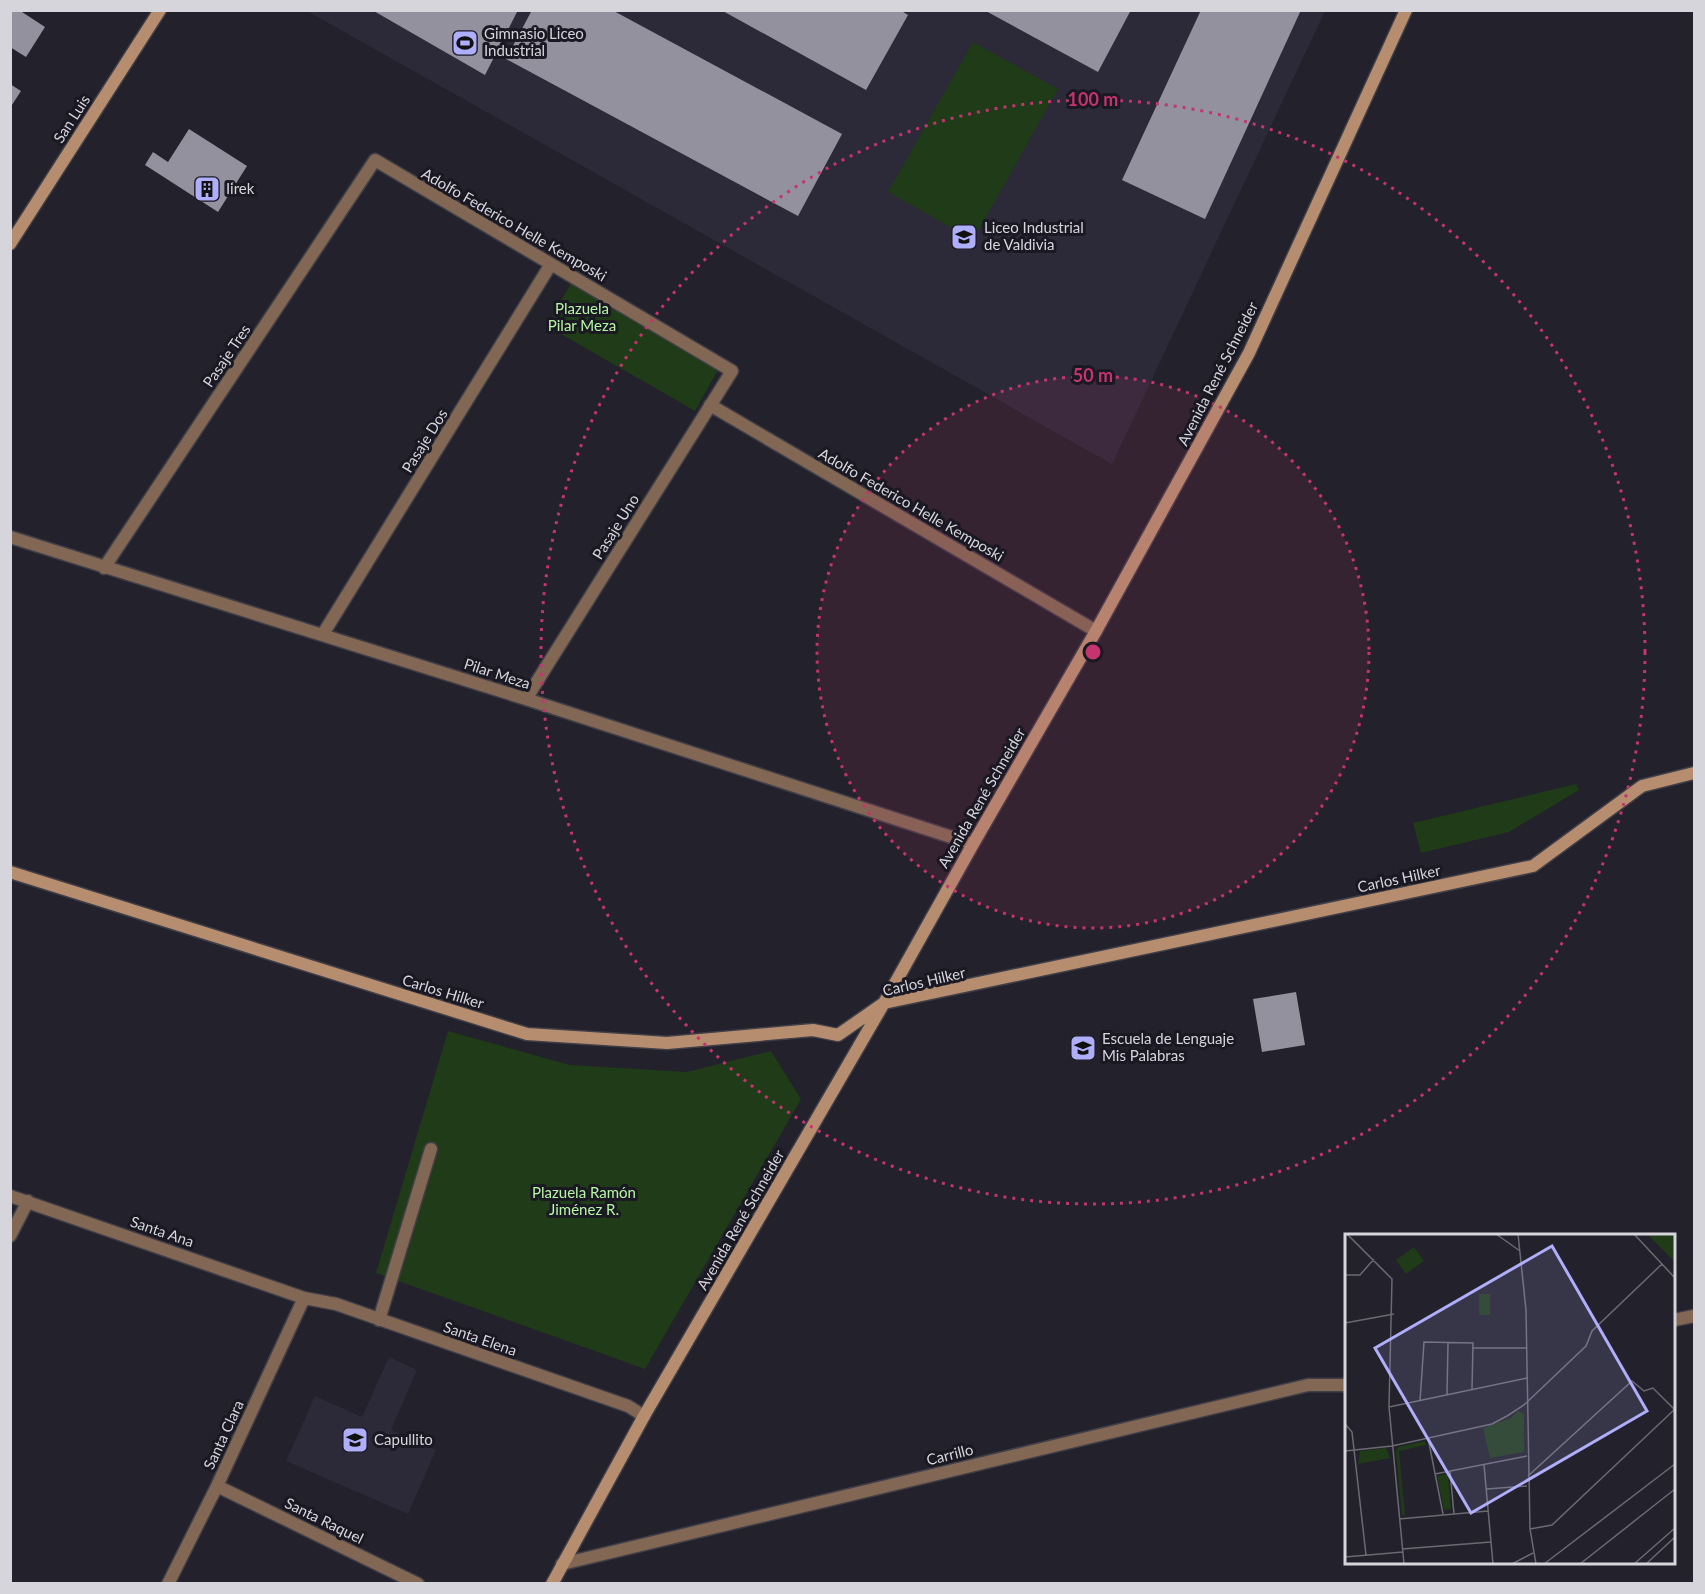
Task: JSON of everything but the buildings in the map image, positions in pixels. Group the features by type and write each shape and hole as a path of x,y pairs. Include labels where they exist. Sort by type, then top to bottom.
{"street":[{"name":"San Luis","path":"10,244 160,10"},
{"name":"Avenida René Schneider","path":"552,1584 644,1416 884,1003 1096,631 1249,353 1406,10"},
{"name":"Adolfo Federico Helle Kemposki","path":"375,160 732,371"},
{"name":"Pasaje Tres","path":"104,567 375,160"},
{"name":"Pasaje Dos","path":"323,634 551,264"},
{"name":"Pasaje Uno","path":"526,699 732,371"},
{"name":"Adolfo Federico Helle Kemposki","path":"710,405 1096,631"},
{"name":"Pilar Meza","path":"10,537 323,634 973,844"},
{"name":"Carlos Hilker","path":"10,872 527,1034 667,1043 813,1030 838,1035 884,1003 1533,866 1642,786 1695,773"},
{"path":"379,1320 430,1149"},
{"name":"Santa Ana","path":"10,1196 304,1298"},
{"path":"10,1236 28,1201"},
{"name":"Santa Elena","path":"304,1298 336,1304 628,1406 644,1416"},
{"name":"Santa Clara","path":"168,1584 217,1486 304,1298"},
{"path":"1675,1320 1695,1316"},
{"name":"Carrillo","path":"562,1564 1308,1385 1345,1385"},
{"name":"Santa Raquel","path":"217,1486 418,1584"}],"shaded area":[{"name":"Liceo Industrial de Valdivia","path":"307,11 1325,11 1112,464"},
{"name":"Capullito","path":"389,1357 417,1370 391,1430 436,1450 408,1514 286,1461 315,1396 362,1417"}],"green space":[{"path":"973,42 1058,89 973,240 888,192"},
{"name":"Plazuela Pilar Meza","path":"571,283 719,368 695,411 547,326"},
{"path":"1576,784 1579,790 1509,832 1421,853 1413,823"},
{"name":"Plazuela Ramón Jiménez R.","path":"448,1031 570,1065 687,1072 771,1051 801,1099 645,1369 376,1273"}],"place":[{"name":"Gimnasio Liceo Industrial","path":"465,43"},
{"name":"Iirek","path":"207,189"},
{"name":"Liceo Industrial de Valdivia","path":"964,237"},
{"name":"Escuela de Lenguaje Mis Palabras","path":"1083,1048"},
{"name":"Capullito","path":"355,1440"}]}
